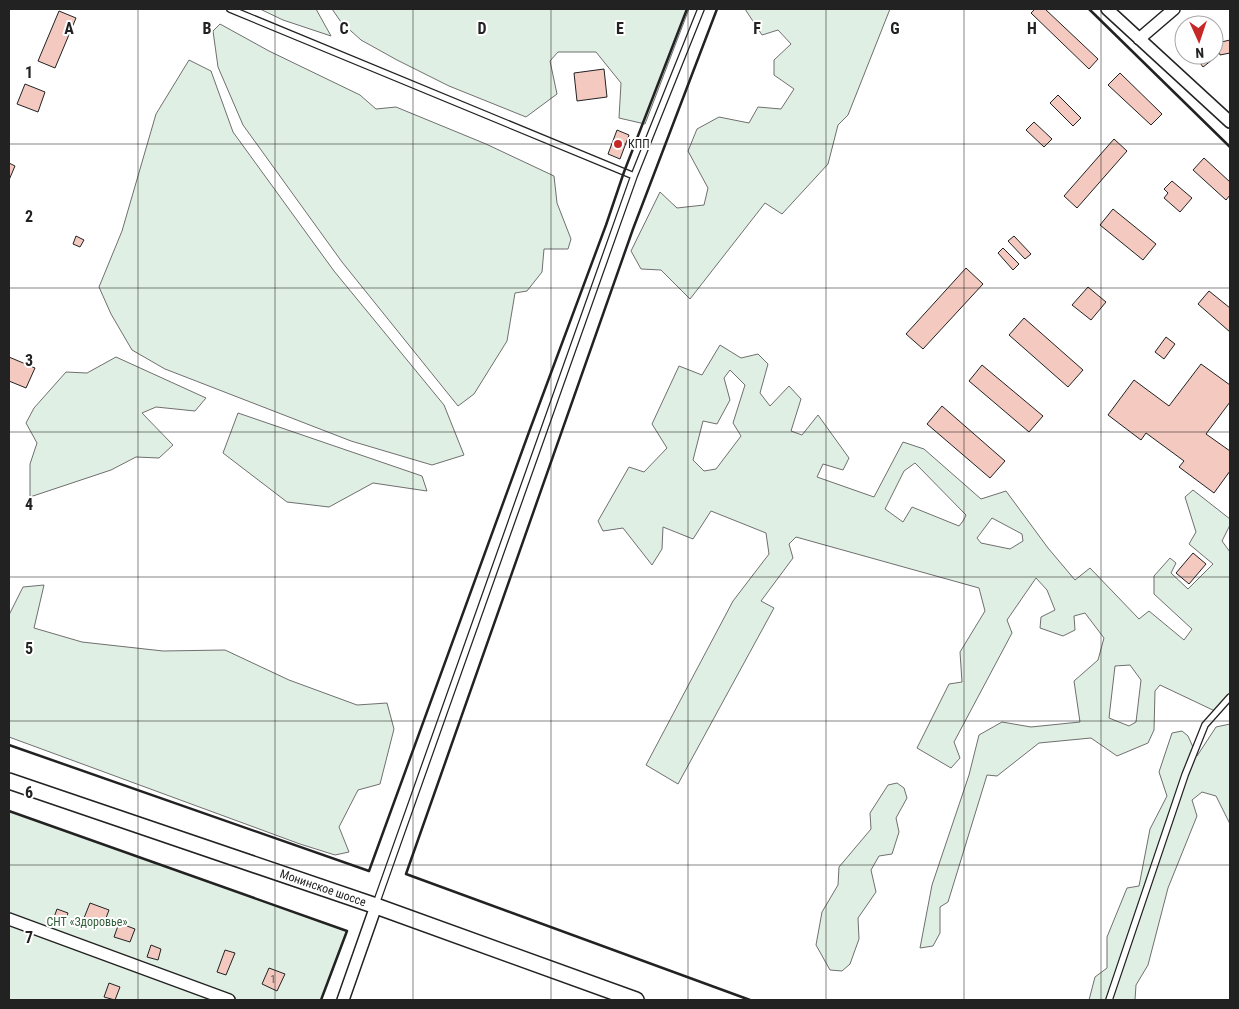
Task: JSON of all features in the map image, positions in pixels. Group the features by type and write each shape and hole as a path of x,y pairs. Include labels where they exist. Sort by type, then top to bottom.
{"main road":[{"name":"Монинское шоссе","path":"9,781 376,906 636,1000"}],"street":[{"path":"1107,9 1230,122"},
{"path":"1139,39 1174,9"},
{"path":"343,1000 376,906"},
{"path":"9,919 229,1000"}],"lane":[{"path":"230,9 634,176"},
{"path":"376,906 634,176 701,9"},
{"path":"1109,1000 1195,750 1205,725 1230,697"}],"green space":[{"path":"260,9 316,9 331,36 283,20"},
{"path":"332,9 689,9 645,124 619,118 621,83 596,52 558,52 550,61 557,94 526,117 449,86 361,40 341,22"},
{"path":"745,9 890,9 848,115 838,125 828,164 782,214 765,203 690,299 661,270 641,269 631,251 660,192 677,208 704,205 708,188 688,151 697,129 719,117 749,123 758,107 781,109 794,89 774,75 774,60 791,44 778,30 762,35"},
{"path":"220,24 269,51 360,95 376,109 396,107 486,144 554,176 557,203 571,239 568,249 544,249 542,272 527,291 515,293 507,341 474,394 458,406 342,262 243,125 218,67 213,31"},
{"path":"189,60 211,71 233,132 334,271 444,405 464,455 432,465 351,441 165,369 132,350 111,314 99,287 122,231 156,114"},
{"path":"720,345 741,358 758,354 768,364 760,393 770,406 789,386 801,399 791,431 802,435 818,415 849,458 843,470 823,464 817,477 874,497 903,442 924,449 981,499 1006,491 1048,548 1075,580 1090,568 1139,619 1149,611 1184,640 1192,629 1154,594 1154,576 1170,558 1176,563 1171,573 1188,589 1213,564 1189,544 1196,532 1185,497 1193,490 1230,519 1230,525 1222,541 1230,552 1230,702 1217,712 1160,685 1155,691 1154,730 1148,743 1117,756 1091,738 1039,743 997,776 987,775 948,902 940,907 940,933 933,946 920,948 932,885 969,775 979,735 1002,722 1031,727 1080,722 1074,681 1098,660 1104,638 1085,613 1074,616 1075,630 1063,636 1040,628 1041,617 1055,610 1047,590 1036,578 1007,620 1012,633 954,742 960,758 951,768 917,748 949,684 962,682 960,652 985,611 979,588 796,537 789,544 793,558 761,601 774,608 678,784 646,765 733,601 769,554 766,533 711,511 693,539 663,527 662,549 652,565 623,528 603,531 598,521 629,467 644,472 667,448 652,424 679,366 702,375","holes":["730,370 745,385 733,423 741,436 716,469 704,471 693,460 703,421 717,424 730,400 724,378","915,463 966,515 959,526 912,507 903,522 885,509 904,471","992,518 1022,534 1023,541 1010,549 981,543 977,538","1130,665 1141,680 1136,722 1129,726 1109,718 1115,666"]},
{"path":"116,357 206,398 195,411 156,407 142,413 173,445 159,458 136,457 111,470 30,497 30,464 37,443 26,423 34,408 66,372 87,373"},
{"path":"238,413 422,476 427,491 373,483 329,507 287,502 223,453"},
{"path":"44,585 34,628 82,642 163,651 225,650 289,680 357,705 387,703 394,729 380,784 358,790 339,827 349,852 335,855 300,844 9,737 9,615 23,587"},
{"path":"1230,724 1230,824 1216,796 1202,792 1192,800 1197,816 1168,888 1148,965 1136,985 1135,1000 1089,1000 1095,977 1107,968 1107,937 1127,888 1139,886 1150,829 1167,796 1159,772 1172,733 1182,731 1188,736 1197,756 1216,727"},
{"path":"897,783 904,788 907,798 896,818 899,832 892,854 879,856 871,870 876,892 858,918 859,939 850,964 842,971 830,970 816,945 822,912 838,885 839,867 871,829 870,813 888,785"},
{"name":"СНТ «Здоровье»","path":"9,811 347,931 321,1000 9,1000"}],"building":[{"path":"1035,9 1045,9 1098,59 1089,69 1031,13"},
{"path":"59,11 76,18 55,68 38,61"},
{"path":"1230,40 1230,53 1224,54 1224,41"},
{"path":"604,69 607,97 577,101 574,73"},
{"path":"1120,73 1162,114 1151,125 1108,85"},
{"path":"25,84 45,92 38,112 17,104"},
{"path":"1058,95 1081,118 1073,126 1050,103"},
{"path":"1034,122 1052,139 1044,147 1026,130"},
{"name":"КПП","path":"617,130 629,135 620,159 608,154"},
{"path":"1114,139 1127,151 1077,208 1064,196"},
{"path":"1204,158 1230,182 1230,195 1226,200 1193,170"},
{"path":"9,163 15,166 9,180"},
{"path":"1172,181 1192,198 1180,212 1164,198 1168,193 1164,189"},
{"path":"1113,209 1156,244 1143,260 1100,225"},
{"path":"76,236 84,240 80,247 73,244"},
{"path":"1014,236 1031,254 1025,259 1008,241"},
{"path":"1003,248 1019,264 1013,270 998,253"},
{"path":"966,268 983,284 923,349 906,334"},
{"path":"1088,287 1106,302 1091,320 1072,305"},
{"path":"1209,291 1230,308 1230,332 1198,304"},
{"path":"1024,318 1083,370 1068,387 1009,335"},
{"path":"1166,337 1175,344 1164,359 1155,352"},
{"path":"9,357 35,368 26,388 9,381"},
{"path":"1201,364 1230,385 1230,402 1206,434 1230,451 1230,471 1214,493 1179,467 1184,461 1146,433 1141,440 1108,415 1134,380 1169,406"},
{"path":"982,365 1043,416 1029,432 969,381"},
{"path":"942,406 1005,461 990,478 927,424"},
{"path":"1193,553 1206,564 1189,584 1176,573"},
{"path":"90,903 109,910 103,926 84,918"},
{"path":"57,909 68,913 64,924 53,920"},
{"path":"119,923 135,929 130,942 114,937"},
{"path":"151,945 161,949 158,960 147,957"},
{"path":"225,950 235,953 226,975 217,972"},
{"path":"269,968 285,974 277,991 262,984"},
{"path":"109,983 120,987 115,1000 104,997"}],"wall":[{"path":"9,745 369,871 624,172 687,9"},
{"path":"717,9 633,229 406,874 750,1000"},
{"path":"1089,9 1230,147"},
{"path":"9,811 347,931 321,1000"}],"place":[{"name":"КПП","path":"618,144"}]}
